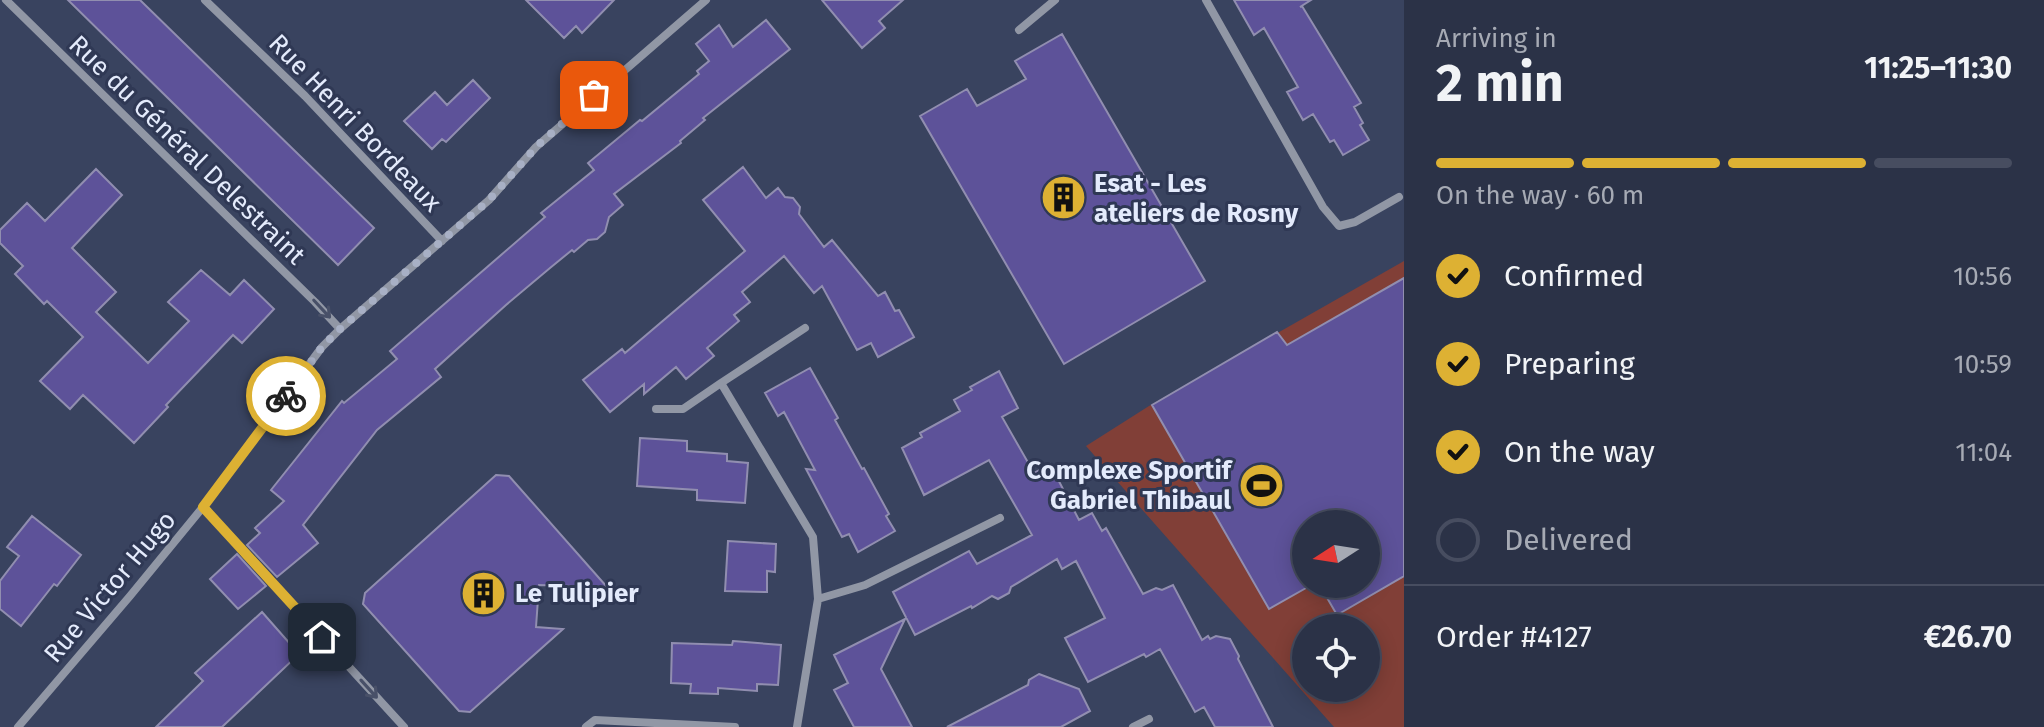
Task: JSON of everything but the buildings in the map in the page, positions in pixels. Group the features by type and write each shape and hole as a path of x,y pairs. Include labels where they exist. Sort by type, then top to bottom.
{"street":[{"name":"Rue du Général Delestraint","path":"6,0 340,329"},
{"name":"Rue Henri Bordeaux","path":"205,0 305,96 442,241"},
{"name":"Rue Victor Hugo","path":"18,727 203,507 322,347 489,200 536,147 706,0"},
{"path":"1019,30 1055,0"},
{"path":"1206,0 1323,207 1339,226 1355,222 1399,197"},
{"path":"656,409 683,409 805,328"},
{"path":"721,383 813,537 818,599 797,727"},
{"path":"203,507 404,727"},
{"path":"818,599 865,585 1000,518"},
{"path":"1133,727 1149,719"},
{"path":"586,727 595,720 735,727"}],"shaded area":[{"name":"Complexe Sportif Gabriel Thibaul","path":"1404,261 1404,727 1334,727 1312,702 1380,702 1380,614 1292,614 1292,679 1086,446 1149,406"}],"way so far":[{"path":"286,396 322,347 340,329 489,200 536,147 594,95"}],"place":[{"name":"Esat - Les ateliers de Rosny","path":"1063,198"},
{"name":"Complexe Sportif Gabriel Thibaul","path":"1262,485"},
{"name":"Le Tulipier","path":"484,593"}],"route":[{"path":"286,396 203,507 322,637"}]}
